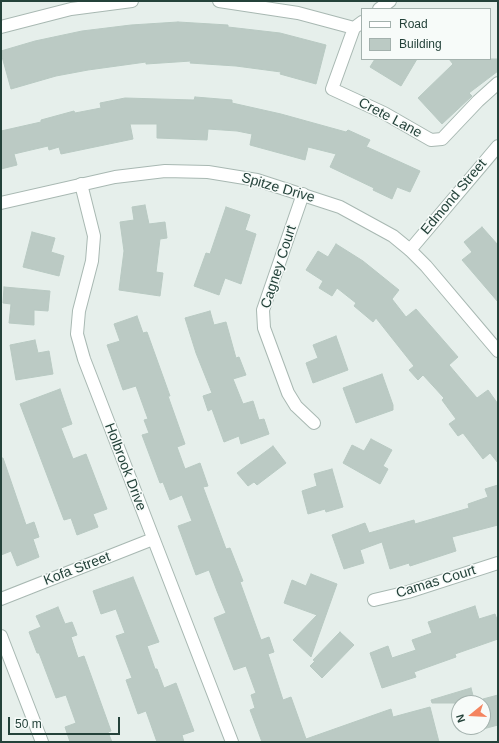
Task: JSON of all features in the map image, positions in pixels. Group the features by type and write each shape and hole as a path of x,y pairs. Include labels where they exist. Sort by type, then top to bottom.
{"street":[{"path":"1,27 71,9 132,1"},
{"path":"219,1 270,8 358,25"},
{"path":"380,8 390,1"},
{"name":"Crete Lane","path":"358,25 332,89 384,113 431,140 442,139 478,101 498,83"},
{"name":"Edmond Street","path":"410,250 498,146"},
{"name":"Spitze Drive","path":"1,202 115,177 165,171 208,172 257,180 303,194 340,208 393,236 410,250 498,351"},
{"name":"Holbrook Drive","path":"81,184 94,236 92,261 79,311 77,334 84,359 232,742"},
{"name":"Cagney Court","path":"303,194 263,310 264,328 288,393 296,406 314,423"},
{"name":"Kofa Street","path":"1,599 153,539"},
{"name":"Camas Court","path":"374,600 408,592 498,562"},
{"path":"1,636 38,741"}],"building":[{"path":"178,22 228,25 228,27 280,33 326,45 316,84 280,74 281,72 236,66 190,63 191,61 146,64 146,62 88,70 56,76 11,89 1,51 35,41 82,31 131,25"},
{"path":"498,59 498,71 469,93 472,96 442,124 418,98 453,64 450,60"},
{"path":"374,60 416,60 401,86 370,67"},
{"path":"195,97 232,100 232,103 281,114 346,132 348,130 370,140 365,149 367,147 420,171 410,192 397,187 392,199 373,190 374,188 330,167 336,154 308,147 305,160 250,145 252,134 237,131 208,129 207,140 157,138 157,124 130,124 133,139 61,154 59,147 49,150 48,146 14,154 17,165 1,169 1,131 41,122 41,120 74,111 75,113 101,108 100,103 125,98 194,100"},
{"path":"145,205 149,224 165,222 167,238 160,239 156,272 163,273 160,296 119,290 124,251 120,222 134,220 132,207"},
{"path":"226,207 250,215 245,230 256,234 241,284 225,278 219,295 194,286 206,253 210,254"},
{"path":"482,227 498,245 498,302 462,260 472,252 464,242"},
{"path":"32,232 55,238 51,252 64,256 59,276 23,267"},
{"path":"336,244 363,261 399,290 392,299 406,317 416,309 458,357 449,365 477,398 488,390 498,404 498,463 490,453 483,459 463,433 458,436 449,424 456,419 442,400 444,398 423,375 418,380 409,370 414,366 376,318 373,322 354,306 356,303 337,288 332,296 319,288 323,281 306,270 318,251 328,257"},
{"path":"4,287 50,291 48,311 34,310 34,325 9,323 11,304 3,303"},
{"path":"210,311 214,325 226,322 236,358 239,357 246,375 233,379 243,404 253,401 259,420 264,419 269,434 241,444 239,436 224,442 212,409 208,411 203,396 212,393 196,353 185,318"},
{"path":"137,316 143,333 147,332 170,396 168,396 185,444 177,447 185,469 200,463 208,486 203,487 226,549 230,548 243,581 240,582 261,640 269,637 274,652 268,654 283,700 291,697 306,739 391,709 393,717 430,707 439,742 262,742 250,710 255,708 251,695 256,693 246,666 234,670 214,618 226,613 209,570 196,575 178,526 192,521 182,495 170,500 163,482 160,483 142,435 149,433 144,420 148,419 136,386 123,390 107,345 120,341 114,324"},
{"path":"336,336 348,370 313,383 306,363 318,358 313,345"},
{"path":"35,340 38,353 49,351 53,374 16,380 10,345"},
{"path":"382,374 393,405 393,410 356,423 343,388"},
{"path":"60,389 72,424 61,428 73,459 86,454 107,509 93,514 98,527 77,535 71,518 64,520 20,404"},
{"path":"371,439 392,450 383,466 388,469 380,484 343,463 352,445 364,451"},
{"path":"273,446 286,463 257,485 254,482 248,486 237,473"},
{"path":"1,458 3,458 26,525 34,522 39,537 33,539 39,557 17,566 11,551 1,555"},
{"path":"332,469 343,507 326,512 325,509 308,514 302,491 317,486 314,474"},
{"path":"498,485 498,525 452,537 456,551 410,566 409,563 390,569 382,542 360,550 364,563 344,569 332,535 365,523 369,533 414,520 415,524 469,508 468,504 488,497 485,489"},
{"path":"311,574 337,584 311,657 293,640 317,615 284,603 292,580 306,586"},
{"path":"133,577 159,642 147,646 155,669 157,669 164,688 176,683 194,731 182,735 184,742 157,742 146,711 138,714 126,680 132,678 116,636 125,633 116,609 101,614 93,591"},
{"path":"475,606 479,619 495,614 498,622 498,639 455,654 456,657 414,672 416,677 382,688 370,653 388,646 392,658 416,650 412,640 432,633 428,622"},
{"path":"58,607 65,624 72,622 77,635 71,637 78,658 84,656 111,731 108,732 112,742 70,742 65,727 76,723 66,695 56,698 39,653 37,653 29,632 41,627 36,616"},
{"path":"340,632 354,645 322,678 310,666 315,661 313,660"},
{"path":"471,688 473,695 451,695 451,703 432,703 431,700"},
{"path":"498,695 498,725 491,727 491,697"}]}
